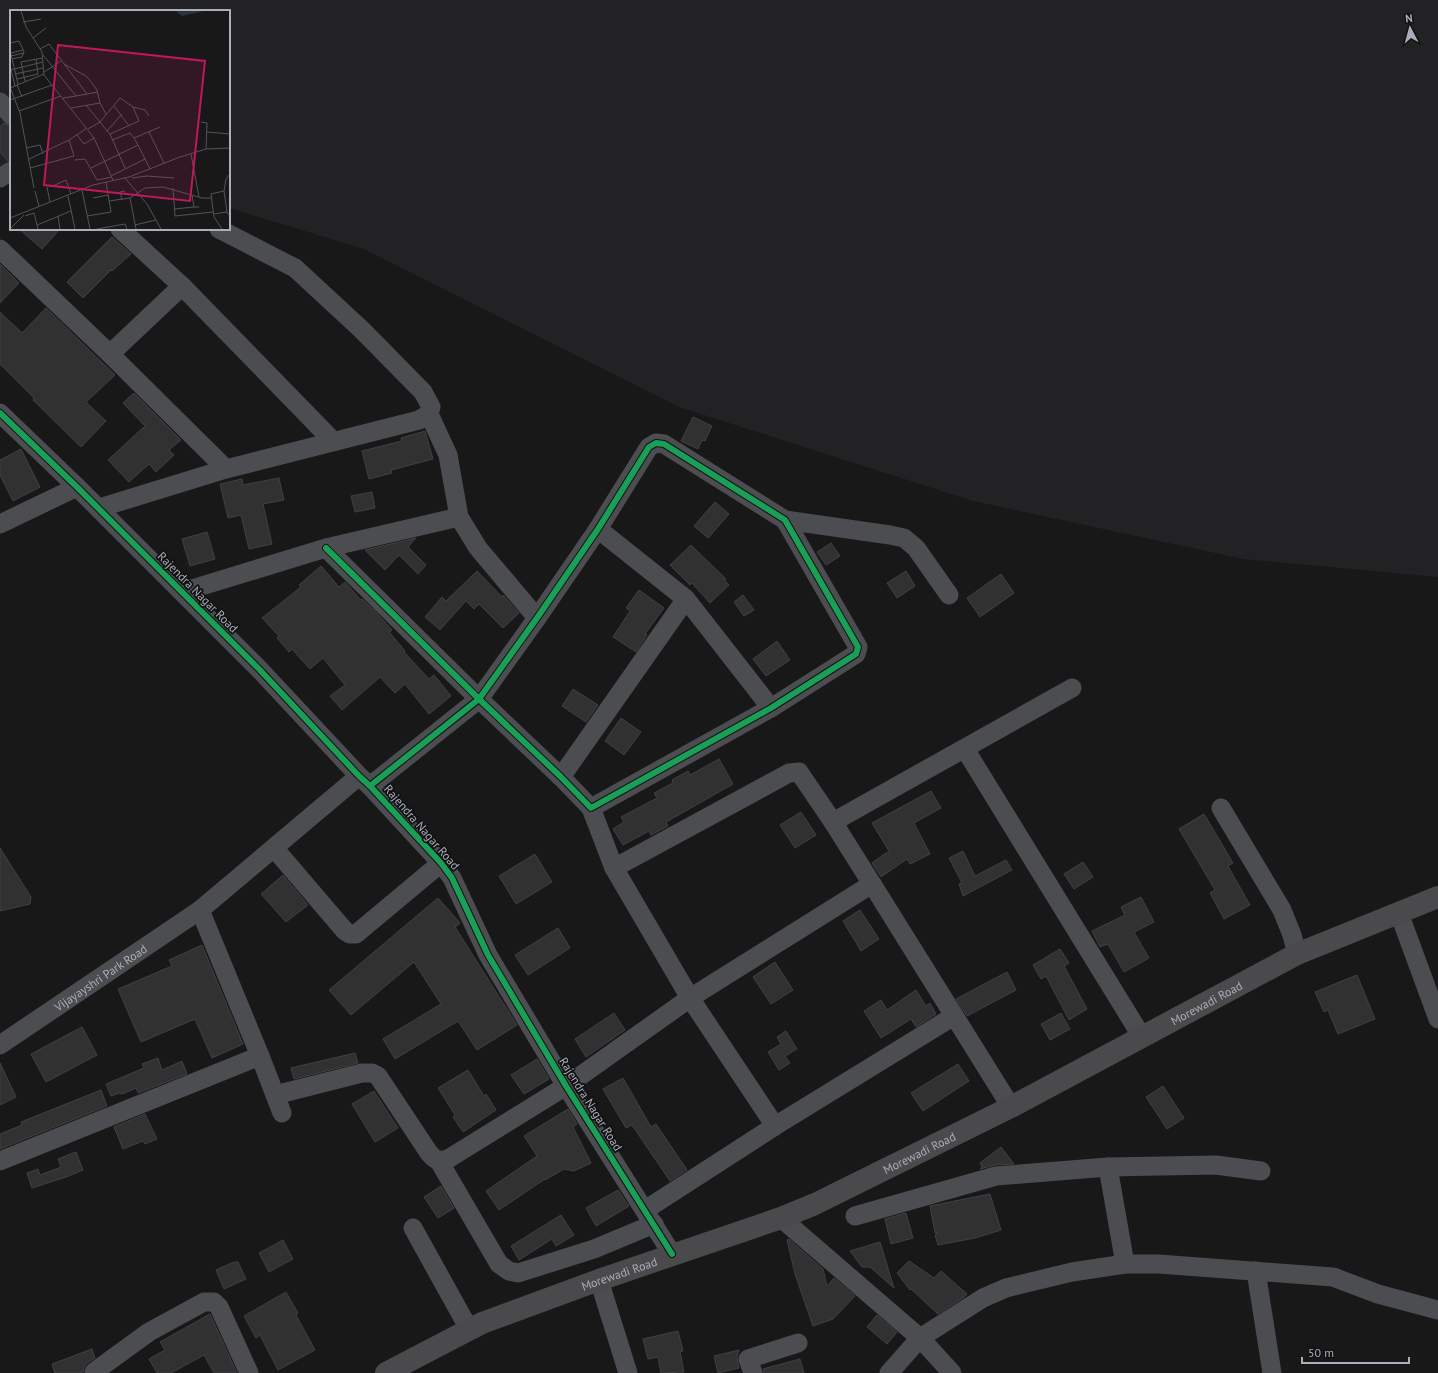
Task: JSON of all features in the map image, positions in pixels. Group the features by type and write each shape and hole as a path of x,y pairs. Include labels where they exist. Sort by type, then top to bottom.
{"main road":[{"name":"Morewadi Road","path":"386,1373 482,1323 672,1254 781,1218 816,1204 1011,1107 1297,954 1438,897"}],"street":[{"path":"0,102 10,114"},
{"path":"0,178 10,172"},
{"path":"121,230 182,286 333,441"},
{"path":"99,508 226,469 420,420 429,414 431,408 423,392 362,330 295,268 221,230"},
{"path":"0,249 110,354 226,469"},
{"path":"110,354 182,286"},
{"name":"Rajendra Nagar Road","path":"0,413 99,508 259,669 441,863 452,878 488,955 566,1086 672,1254"},
{"path":"429,414 448,455 459,517 478,548 537,618"},
{"name":"Vijayayshri Park Road","path":"0,1045 200,910 274,848 364,781 479,699 598,529 649,447 656,443 664,444 784,520"},
{"path":"0,524 77,487"},
{"path":"182,592 326,548 459,517"},
{"path":"784,520 904,538 916,548 949,595"},
{"path":"591,808 771,708 856,654 858,647 784,520"},
{"path":"598,529 686,600 771,708"},
{"path":"326,548 591,808 614,868 690,998 775,1126"},
{"path":"561,777 686,600"},
{"path":"833,822 1072,688"},
{"path":"965,749 1142,1037"},
{"path":"614,868 788,773 799,772 833,822 1011,1107"},
{"path":"1221,808 1282,910 1292,935 1297,954"},
{"path":"274,848 345,931 350,934 356,934 441,863"},
{"path":"439,1161 448,1159 566,1086 690,998 872,884"},
{"path":"200,910 282,1113"},
{"path":"1399,913 1438,1019"},
{"path":"275,1095 362,1073 372,1073 378,1076 429,1153 439,1161 499,1264 509,1271 518,1273 594,1249 649,1217 775,1126 954,1016"},
{"path":"0,1161 260,1056"},
{"path":"855,1216 996,1176 1108,1167 1216,1165 1261,1171"},
{"path":"1108,1167 1125,1264"},
{"path":"781,1218 920,1338 952,1373"},
{"path":"413,1228 469,1330"},
{"path":"889,1373 920,1338 983,1298 1006,1288 1072,1272 1125,1264 1159,1264 1333,1277 1378,1294 1438,1310"},
{"path":"1256,1271 1272,1373"},
{"path":"599,1280 628,1373"},
{"path":"94,1372 149,1332 204,1302 214,1302 219,1307 249,1373"},
{"path":"753,1373 748,1359 798,1343"}],"shaded area":[{"path":"0,0 1438,0 1438,577 1243,559 973,501 679,407 364,249 230,208 230,10 10,10 10,179 0,178"}],"building":[{"path":"4,123 10,126 10,160 8,161 0,152 0,127"},
{"path":"20,230 59,230 42,249"},
{"path":"112,237 131,254 112,271 111,270 83,298 67,282"},
{"path":"0,264 19,283 0,303"},
{"path":"46,308 115,375 86,402 106,421 81,447 33,400 34,398 0,364 0,312 22,333"},
{"path":"134,393 181,440 169,450 174,455 156,472 149,464 129,482 108,460 145,426 123,403"},
{"path":"693,417 712,426 705,441 702,440 698,449 681,441"},
{"path":"425,431 433,459 391,470 392,473 369,479 362,451 402,441 401,438"},
{"path":"21,449 40,487 13,501 0,475 0,460"},
{"path":"279,478 284,500 263,504 272,544 249,549 241,515 228,518 220,484 242,479 243,485"},
{"path":"372,492 375,508 355,512 351,496"},
{"path":"715,502 729,514 708,538 694,526"},
{"path":"207,532 215,559 190,566 182,539"},
{"path":"416,538 408,547 426,565 418,574 399,555 385,570 365,550"},
{"path":"831,543 840,556 826,565 817,552"},
{"path":"691,545 726,579 724,580 729,585 710,603 692,583 690,585 670,565"},
{"path":"321,566 339,587 345,582 361,600 362,599 376,612 392,630 389,632 405,651 404,652 429,679 434,675 451,696 429,714 405,684 395,693 380,677 342,710 330,696 345,685 323,658 310,669 292,649 289,652 277,638 279,636 262,618 301,587 299,585"},
{"path":"477,571 502,597 503,595 519,613 503,628 479,604 474,609 466,601 440,630 425,617 442,597 446,601"},
{"path":"906,571 915,586 897,598 887,583"},
{"path":"1001,574 1014,593 980,617 967,598"},
{"path":"639,590 664,608 645,634 647,635 636,652 613,637 630,611 626,608"},
{"path":"743,595 754,610 744,616 734,602"},
{"path":"777,641 790,660 766,676 753,659"},
{"path":"573,689 598,705 586,722 562,706"},
{"path":"621,718 641,732 624,755 605,741"},
{"path":"719,759 733,784 666,822 668,826 651,835 649,831 623,845 613,829 624,822 621,817 657,798 654,793 673,783 672,780 688,771 690,775"},
{"path":"931,791 941,808 914,823 930,854 910,864 907,859 881,877 872,863 889,851 872,823"},
{"path":"801,812 816,835 795,848 780,825"},
{"path":"1204,814 1233,863 1228,866 1250,905 1224,919 1210,893 1215,890 1179,829"},
{"path":"0,848 31,897 30,904 0,911"},
{"path":"963,851 975,876 1006,860 1012,870 963,896 959,884 962,883 949,858"},
{"path":"535,854 552,882 516,904 499,876"},
{"path":"1083,862 1093,877 1074,889 1064,874"},
{"path":"283,875 308,905 286,922 261,894"},
{"path":"1141,897 1154,922 1134,932 1149,958 1124,972 1108,944 1100,947 1092,931 1125,915 1121,907"},
{"path":"438,898 460,923 455,927 517,1025 477,1050 458,1021 395,1059 383,1039 441,1004 414,962 351,1015 329,990"},
{"path":"860,910 879,939 861,951 843,921"},
{"path":"558,928 570,948 528,975 515,955"},
{"path":"202,945 243,1044 212,1058 195,1019 141,1042 118,989 172,966 169,960"},
{"path":"1060,949 1069,963 1064,966 1087,1009 1069,1020 1046,976 1041,979 1033,965"},
{"path":"775,962 793,990 771,1004 753,977"},
{"path":"1007,972 1016,990 967,1016 956,999"},
{"path":"1357,975 1375,1019 1338,1034 1328,1010 1324,1012 1315,992"},
{"path":"916,990 926,1006 930,1003 936,1014 916,1027 911,1019 881,1038 864,1011 881,1000 887,1010"},
{"path":"614,1013 625,1030 586,1057 575,1039"},
{"path":"1061,1013 1070,1029 1050,1040 1041,1024"},
{"path":"82,1027 97,1055 46,1082 31,1054"},
{"path":"786,1031 797,1049 785,1056 790,1063 779,1070 768,1052 781,1044 777,1037"},
{"path":"355,1053 358,1063 294,1079 291,1068"},
{"path":"158,1058 162,1070 182,1061 187,1074 138,1093 136,1088 122,1094 119,1093 111,1096 106,1084 144,1068 142,1064"},
{"path":"537,1059 549,1079 524,1094 511,1075"},
{"path":"0,1063 16,1097 0,1105"},
{"path":"958,1064 969,1081 923,1111 911,1093"},
{"path":"468,1070 484,1096 486,1094 496,1110 463,1132 453,1117 455,1115 438,1088"},
{"path":"623,1078 651,1127 656,1124 687,1170 670,1181 632,1125 626,1128 603,1089"},
{"path":"1163,1086 1184,1118 1167,1129 1146,1097"},
{"path":"101,1090 107,1106 0,1149 0,1134 22,1125 21,1122"},
{"path":"374,1091 398,1128 375,1142 352,1104"},
{"path":"568,1109 577,1124 573,1127 591,1163 574,1171 564,1169 545,1179 499,1210 486,1191 537,1156 524,1136"},
{"path":"145,1114 157,1139 145,1144 143,1141 123,1149 114,1127"},
{"path":"1001,1147 1014,1164 995,1165 980,1169 982,1167 980,1163"},
{"path":"76,1152 83,1170 32,1188 27,1173 38,1169 40,1175 61,1167 58,1159"},
{"path":"441,1186 454,1208 438,1218 424,1197"},
{"path":"618,1190 629,1206 596,1226 586,1208"},
{"path":"990,1194 1001,1230 975,1238 938,1245 935,1235 938,1232 935,1233 930,1206"},
{"path":"906,1213 913,1238 891,1244 885,1219"},
{"path":"561,1215 574,1235 556,1246 552,1239 519,1260 511,1246"},
{"path":"789,1239 823,1269 827,1286 834,1278 855,1296 833,1319 813,1326 795,1274 787,1240"},
{"path":"283,1240 293,1259 269,1272 259,1253"},
{"path":"880,1242 894,1288 870,1267 862,1267 850,1251"},
{"path":"909,1261 934,1278 941,1271 967,1294 938,1314 911,1289 910,1290 897,1273"},
{"path":"234,1262 238,1262 246,1279 224,1289 216,1270"},
{"path":"286,1292 298,1313 296,1315 315,1350 278,1370 260,1335 256,1338 244,1316"},
{"path":"210,1314 237,1373 214,1373 204,1355 171,1373 157,1373 149,1359 165,1350 160,1342"},
{"path":"877,1315 897,1332 887,1344 867,1327"},
{"path":"678,1331 683,1351 680,1352 684,1372 661,1373 658,1357 648,1359 643,1339"},
{"path":"92,1349 95,1358 87,1363 83,1372 55,1373 52,1364"},
{"path":"739,1350 737,1357 739,1368 718,1373 714,1356"},
{"path":"800,1359 804,1373 764,1373 763,1369"}],"cycle path":[{"path":"0,413 77,487 259,669 441,863 452,878 488,955 566,1086 672,1254"},
{"path":"326,548 479,699 561,777 591,808 771,708 856,654 858,647 785,520 664,444 656,443 649,447 598,529 479,699 370,786"}]}
